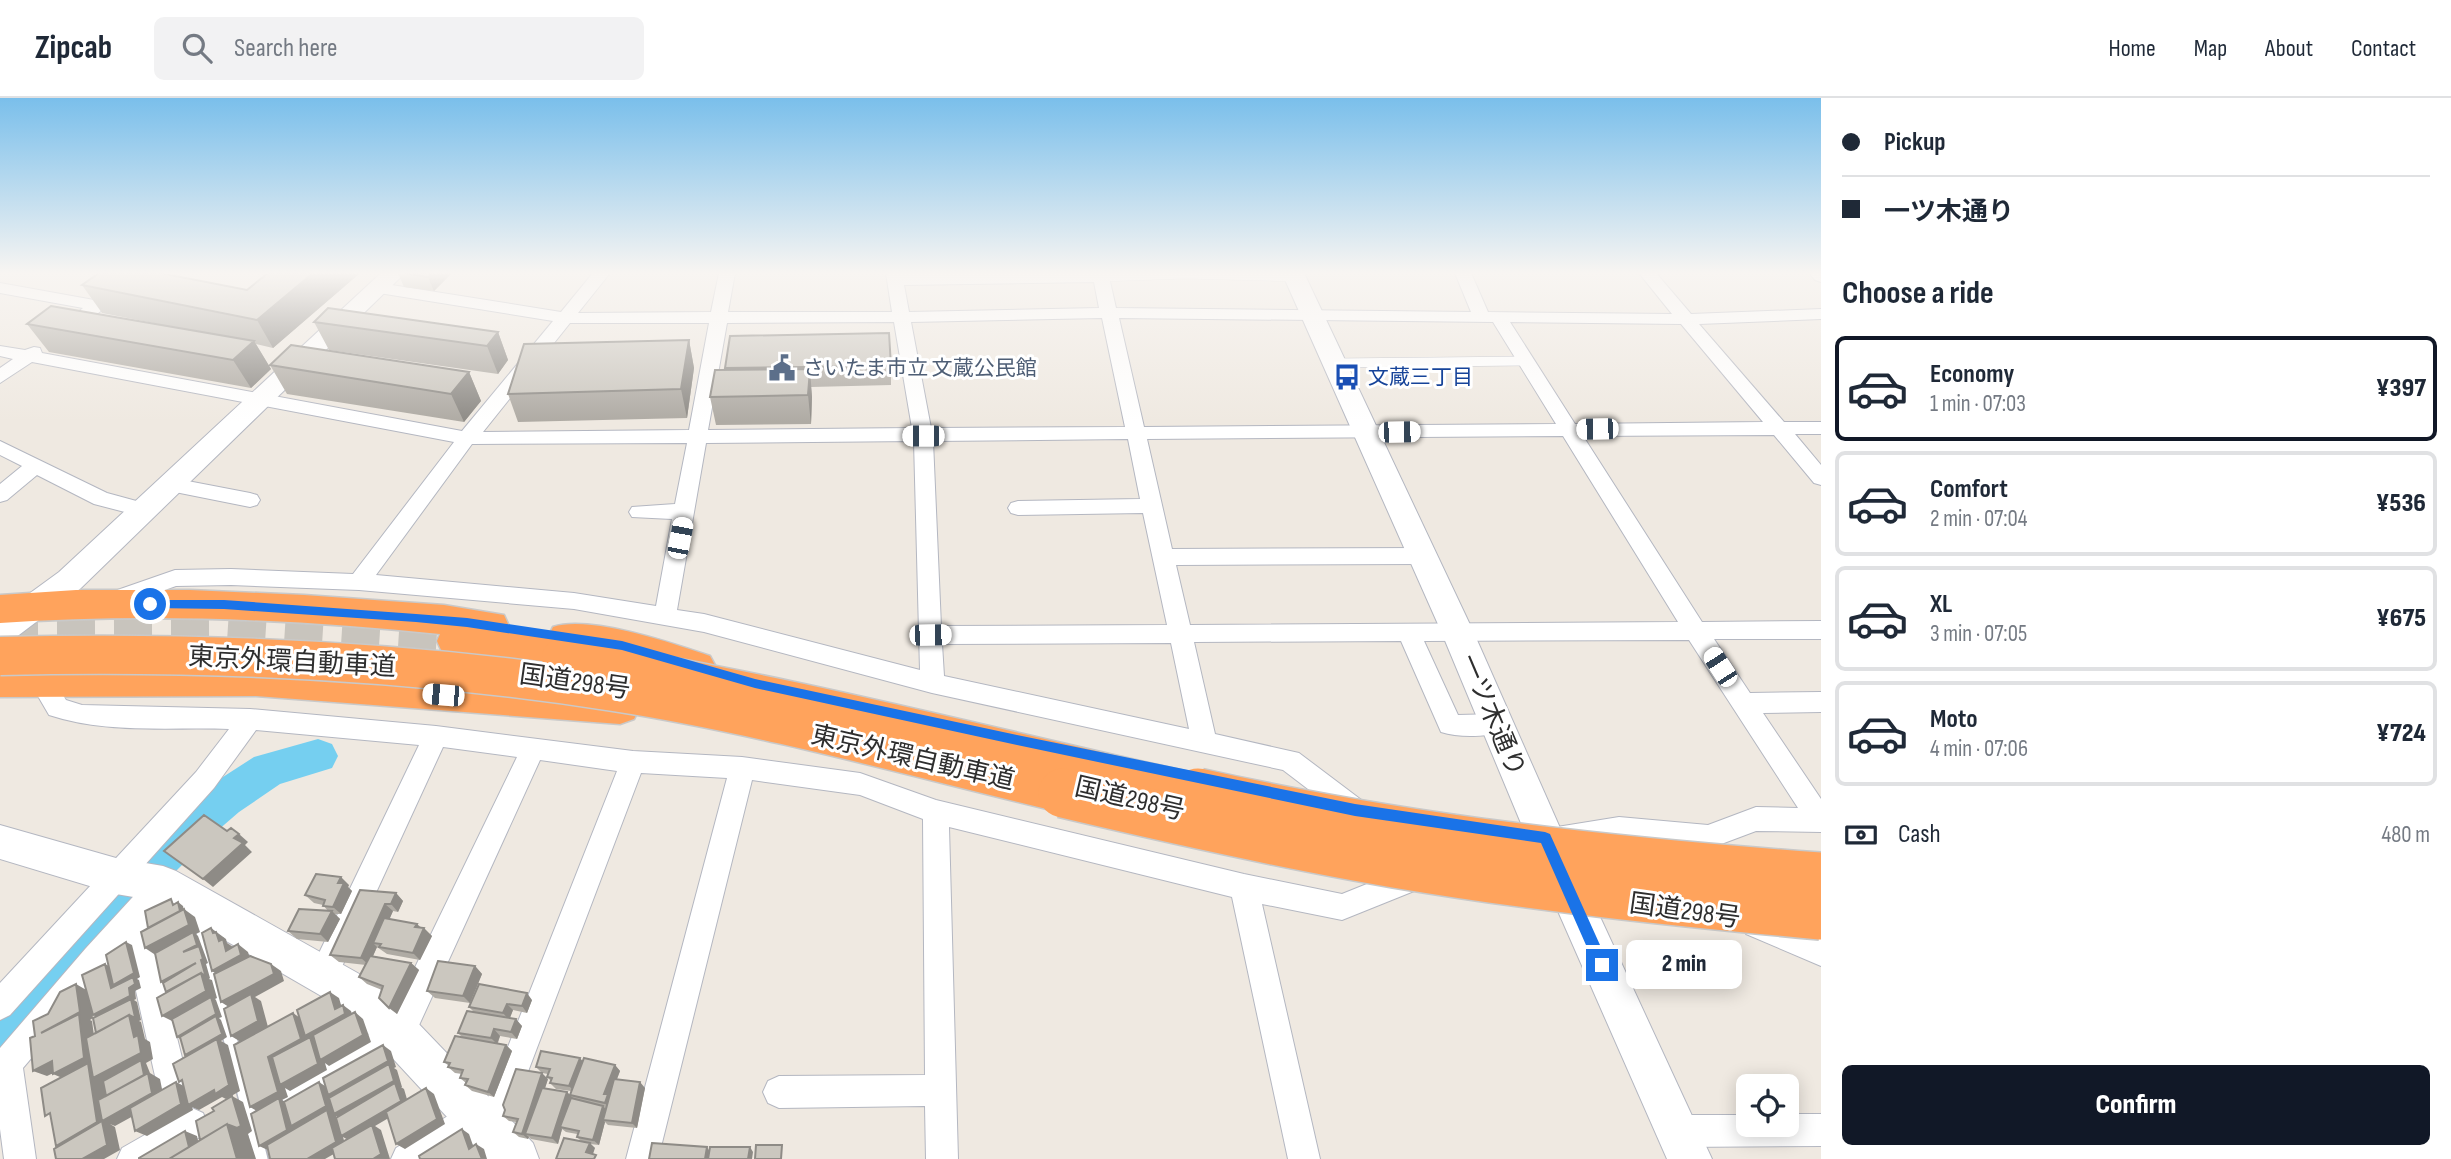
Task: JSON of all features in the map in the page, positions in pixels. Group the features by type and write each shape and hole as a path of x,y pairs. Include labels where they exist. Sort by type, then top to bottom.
{"highway":[{"path":"17,608 101,604 224,604 467,623 622,646 753,698"},
{"name":"東京外環自動車道","path":"0,631 139,628 244,631 358,637 513,651 714,683 862,714 1203,794 1332,820 1469,843 1646,864 1821,877"},
{"name":"国道298号","path":"448,652 660,694 753,698 1355,810 1545,838 1698,853 1821,858"},
{"name":"東京外環自動車道","path":"0,656 229,656 412,667 504,676 704,708 1336,853 1660,901 1821,915"},
{"path":"0,681 256,680 555,704 753,698"},
{"name":"国道298号","path":"753,698 1438,868 1569,893 1821,929"}],"street":[{"path":"0,377 76,323"},
{"path":"0,631 17,608 70,580 343,323"},
{"path":"359,582 467,438 561,323"},
{"path":"665,616 720,323"},
{"path":"902,323 923,436 932,683"},
{"path":"1112,323 1205,743"},
{"name":"一ツ木通り","path":"1315,323 1457,631 1569,893 1684,1145"},
{"path":"1495,323 1527,361 1696,631 1821,820"},
{"path":"1689,323 1821,478"},
{"path":"0,351 467,438 1821,428"},
{"path":"0,447 101,499 144,510"},
{"path":"0,495 36,465"},
{"path":"172,485 250,500"},
{"path":"1018,508 1152,506"},
{"path":"639,512 685,512"},
{"path":"1163,556 1423,556"},
{"path":"101,604 175,578 231,577 359,582 549,598 665,616 704,623 932,683 1290,761 1355,810"},
{"path":"930,635 1821,630"},
{"path":"1408,631 1450,725 1497,724"},
{"path":"40,679 58,708 82,715 250,719 436,736 633,762 742,768 860,784 936,812 1244,887 1342,907 1438,868"},
{"path":"1743,703 1821,702"},
{"path":"0,1005 205,780 250,719"},
{"path":"323,976 436,736"},
{"path":"296,1094 399,1034 533,750"},
{"path":"494,1136 633,762"},
{"path":"642,1159 742,768"},
{"path":"936,812 942,1159"},
{"path":"1545,838 1619,829 1708,837 1756,819 1821,820"},
{"path":"0,842 116,876 163,884 356,994 399,1034 494,1136"},
{"path":"20,1159 3,1068 163,884"},
{"path":"1244,887 1304,1159"},
{"path":"133,917 175,1094"},
{"path":"1743,919 1821,952"},
{"path":"779,1092 941,1090"},
{"path":"133,1159 192,1124"},
{"path":"1684,1145 1821,1130"},
{"path":"407,1159 494,1136"}],"lane":[{"path":"1334,363 1527,361"},
{"path":"214,913 201,925 261,1159"}],"building":[{"path":"147,323 254,341 233,360 27,324"},
{"path":"318,323 431,323 498,332 487,346"},
{"path":"889,333 891,366 725,368 730,336"},
{"path":"689,340 681,389 508,394 524,344"},
{"path":"291,345 469,372 451,394 270,365"},
{"path":"810,369 808,395 710,397 715,370"},
{"path":"204,815 227,831 231,828 239,834 234,838 243,843 203,879 164,851"},
{"path":"316,874 341,877 338,883 344,883 333,907 323,906 325,900 305,895"},
{"path":"360,890 396,893 391,904 385,904 361,958 330,955"},
{"path":"171,899 173,905 178,902 180,911 148,928 145,911"},
{"path":"184,909 189,925 145,948 141,932"},
{"path":"299,909 332,911 320,934 288,931"},
{"path":"384,918 417,924 415,927 424,928 413,953 379,947 381,944 373,943"},
{"path":"211,928 213,933 216,932 219,941 223,939 226,951 238,944 241,955 212,971 202,933"},
{"path":"193,932 197,945 183,952 199,946 205,974 201,973 166,992 163,983 196,963 161,982 155,953"},
{"path":"126,942 134,973 113,985 106,955"},
{"path":"250,956 271,964 274,974 221,1002 214,974"},
{"path":"370,956 411,963 389,1008 379,998 383,986 359,977"},
{"path":"438,961 475,966 463,996 427,991"},
{"path":"105,964 111,988 133,977 135,984 129,988 130,996 93,1015 82,975"},
{"path":"201,973 206,991 162,1016 157,998"},
{"path":"76,984 80,1012 41,1033 79,1014 84,1058 53,1074 52,1061 33,1071 30,1038 35,1036 33,1021 48,1014 60,992"},
{"path":"479,984 527,993 522,1006 507,1004 503,1013 469,1007"},
{"path":"330,992 335,1009 343,1005 345,1014 305,1036 297,1010"},
{"path":"251,994 258,1021 231,1036 224,1009"},
{"path":"211,997 216,1014 177,1037 172,1019"},
{"path":"131,999 135,1017 129,1015 96,1033 93,1018"},
{"path":"467,1011 516,1019 511,1032 494,1029 491,1038 458,1033"},
{"path":"355,1012 363,1035 320,1060 313,1035"},
{"path":"293,1013 301,1039 268,1057 278,1092 250,1107 234,1045"},
{"path":"129,1015 134,1037 138,1035 141,1053 93,1078 86,1038"},
{"path":"216,1016 222,1034 185,1055 180,1037"},
{"path":"455,1036 506,1045 488,1092 465,1085 468,1079 460,1078 463,1070 448,1067 450,1063 444,1062"},
{"path":"310,1037 318,1064 280,1085 272,1057"},
{"path":"217,1039 229,1085 188,1105 182,1080 179,1082 173,1064"},
{"path":"383,1045 388,1061 328,1095 323,1078"},
{"path":"541,1051 580,1058 569,1086 550,1083 552,1078 547,1077 550,1069 536,1067"},
{"path":"584,1058 615,1065 604,1094 608,1094 605,1103 570,1095"},
{"path":"141,1060 144,1075 106,1096 103,1081"},
{"path":"88,1063 97,1122 56,1146 50,1113 45,1116 41,1088"},
{"path":"389,1064 394,1081 334,1114 329,1098"},
{"path":"516,1069 542,1073 522,1134 513,1132 518,1119 503,1116 503,1105"},
{"path":"148,1073 152,1093 102,1121 98,1100"},
{"path":"614,1079 640,1082 632,1123 603,1120"},
{"path":"176,1082 181,1104 135,1131 130,1108"},
{"path":"319,1082 326,1106 291,1126 284,1102"},
{"path":"395,1083 401,1101 341,1136 336,1118"},
{"path":"426,1088 437,1119 396,1144 386,1112"},
{"path":"542,1088 567,1092 552,1138 525,1134"},
{"path":"232,1096 241,1126 237,1128 227,1124 200,1140 196,1121"},
{"path":"279,1098 287,1130 259,1146 251,1114"},
{"path":"571,1098 603,1106 593,1140 577,1137 579,1131 560,1127"},
{"path":"327,1110 336,1142 307,1159 270,1159 267,1145"},
{"path":"102,1121 107,1145 82,1159 56,1159 54,1149"},
{"path":"227,1124 237,1159 169,1159"},
{"path":"372,1125 381,1154 373,1159 335,1159 332,1148"},
{"path":"462,1129 469,1149 476,1144 482,1159 420,1159 419,1156"},
{"path":"185,1131 189,1147 169,1159 139,1159 139,1158"},
{"path":"564,1138 590,1143 586,1152 596,1155 594,1159 556,1159"},
{"path":"652,1143 707,1147 705,1159 649,1159"},
{"path":"756,1145 782,1145 781,1159 755,1159"},
{"path":"710,1147 750,1147 748,1159 708,1159"}],"waterway":[{"path":"0,1038 154,864 195,823 224,799 268,770 318,756"}],"tunnel":[{"path":"0,627 227,626 456,641"}],"place":[{"name":"さいたま市立 文蔵公民館","path":"782,368"},
{"name":"文蔵三丁目","path":"1347,377"}],"route":[{"path":"150,604 224,604 340,611 467,623 622,646 755,684 1017,740 1355,810 1545,838 1602,965"}]}
